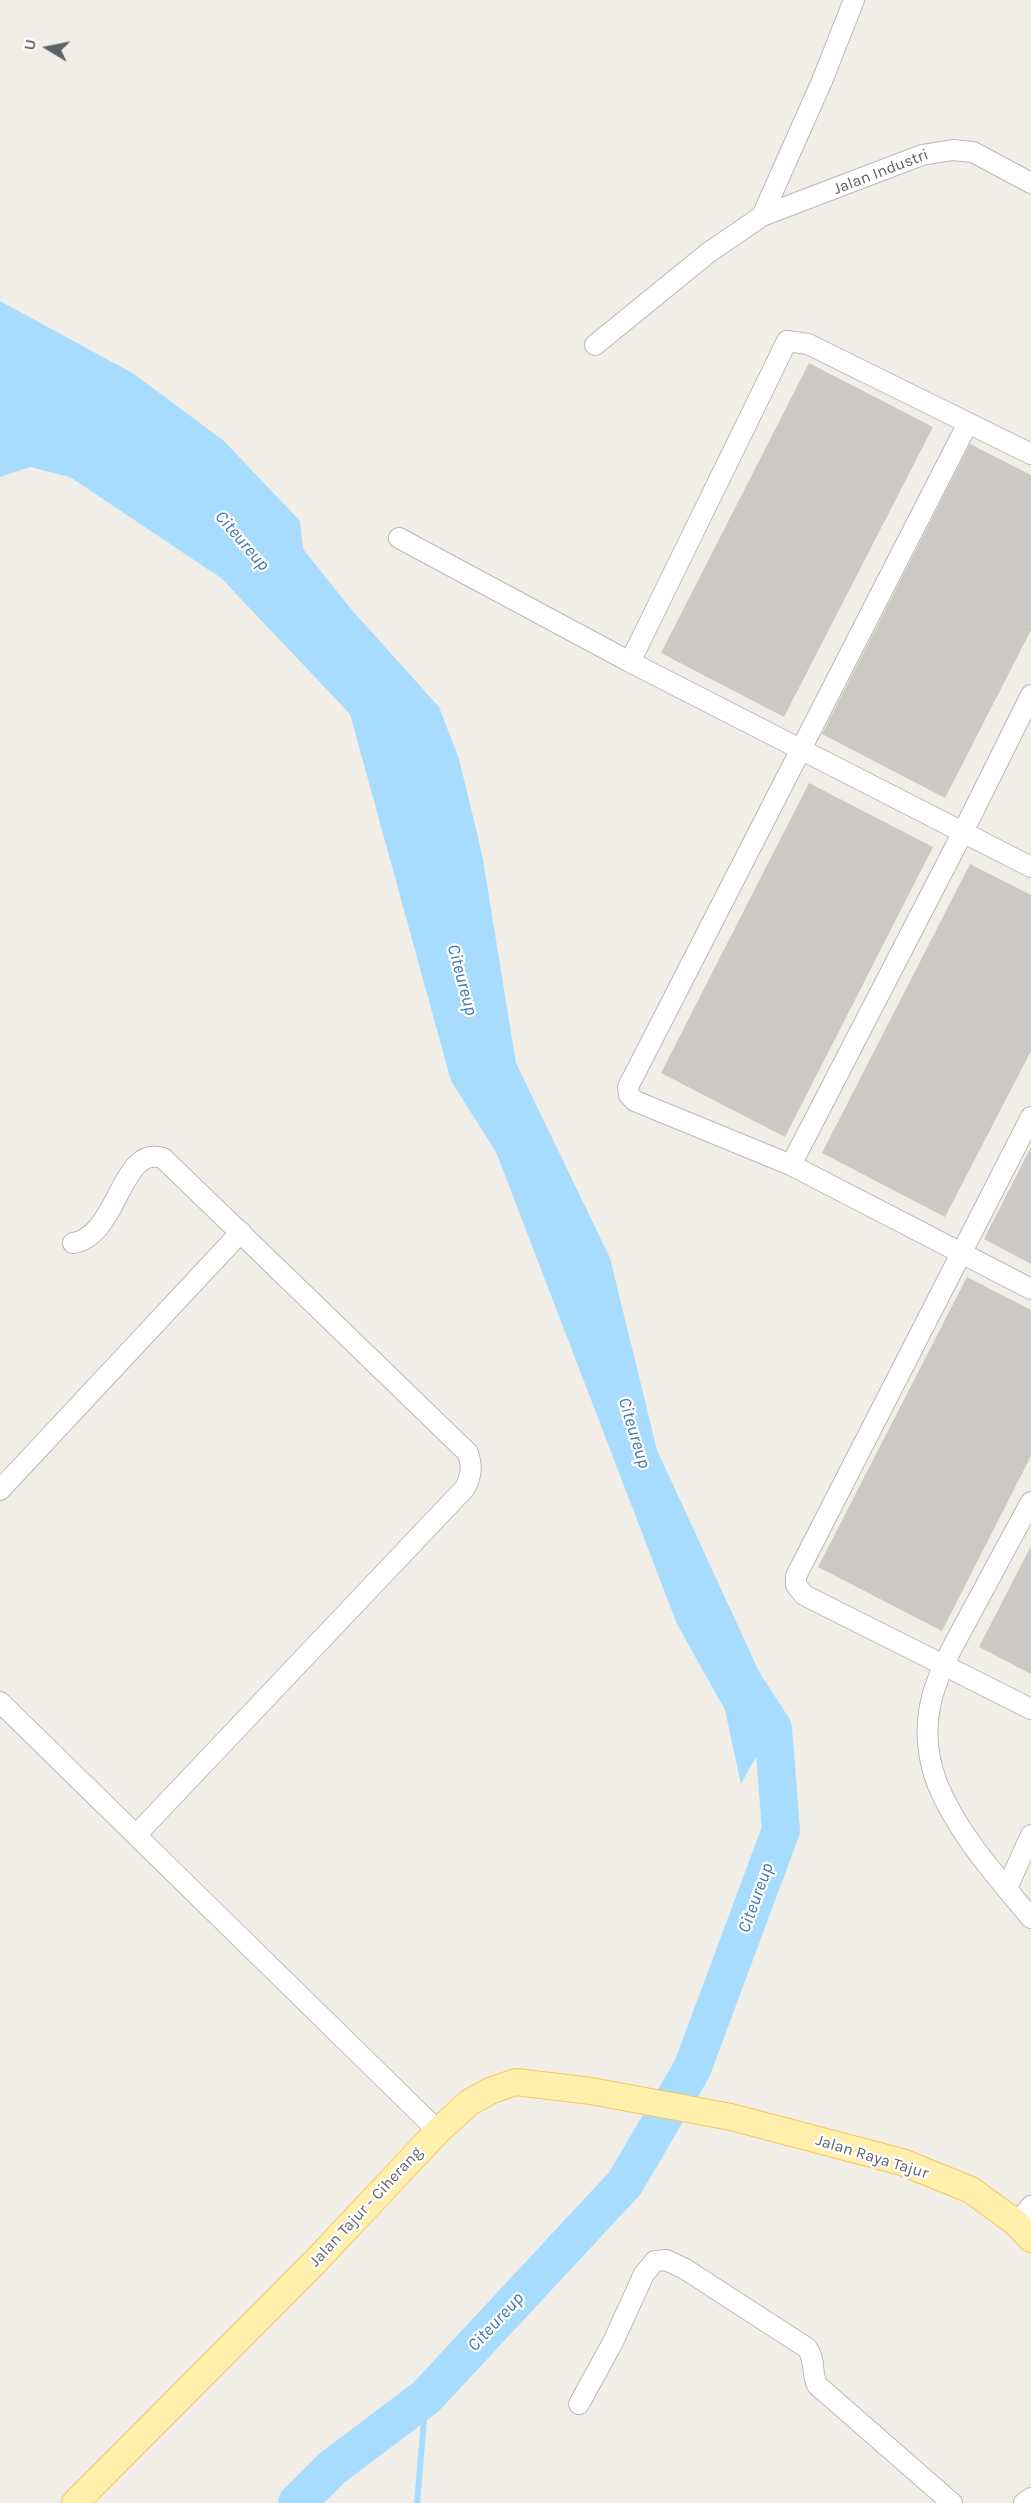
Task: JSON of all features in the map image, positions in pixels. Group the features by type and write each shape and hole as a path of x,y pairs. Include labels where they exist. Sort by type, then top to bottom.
{"main road":[{"name":"Jalan Tajur - Ciherang","path":"75,2503 314,2263 438,2131 470,2102 492,2090 516,2082 591,2091 731,2117"},
{"name":"Jalan Raya Tajur","path":"731,2117 902,2163 970,2190 1026,2223"}],"street":[{"path":"762,216 854,0"},
{"name":"Jalan Industri","path":"595,345 708,253 762,216 939,151 973,152 1031,183"},
{"path":"630,662 787,341 808,344 1031,454"},
{"path":"968,423 799,748 628,1088 629,1095 635,1101 791,1165 1031,1289"},
{"path":"399,538 630,662 1031,867"},
{"path":"791,1165 1031,695"},
{"path":"1031,1117 796,1576 796,1585 804,1596 1031,1709"},
{"path":"73,1243 84,1241 93,1235 108,1215 135,1166 145,1158 155,1156 163,1158 468,1453 472,1465 470,1478 465,1488 137,1834"},
{"path":"0,1490 241,1232"},
{"path":"1031,1502 944,1664 930,1706 927,1734 930,1758 938,1784 953,1813 1031,1918"},
{"path":"0,1702 438,2131"},
{"path":"1007,1888 1031,1835"},
{"path":"579,2404 613,2342 644,2274 655,2261 666,2260 685,2269 807,2348 812,2355 813,2377 817,2385 952,2503"},
{"path":"1024,2503 1031,2498"}],"water":[{"path":"0,301 134,374 224,441 300,521 303,549 351,609 439,707 459,759 482,854 516,1063 610,1258 657,1450 779,1715 741,1784 725,1710 677,1624 496,1152 451,1081 350,714 221,578 70,477 30,467 0,477"}],"building":[{"path":"809,363 933,427 784,717 661,653"},
{"path":"970,444 1031,475 1031,630 945,798 822,734"},
{"path":"809,783 933,847 785,1137 661,1073"},
{"path":"970,864 1031,895 1031,1051 945,1217 822,1153"},
{"path":"1031,1147 1031,1264 984,1239"},
{"path":"967,1277 1031,1310 1031,1456 942,1631 818,1567"},
{"path":"1031,1546 1031,1674 979,1647"}],"waterway":[{"name":"Citeureup","path":"297,2503 332,2468 426,2397 625,2183 692,2069 781,1830 773,1728 745,1685"},
{"path":"417,2503 426,2397"}]}
